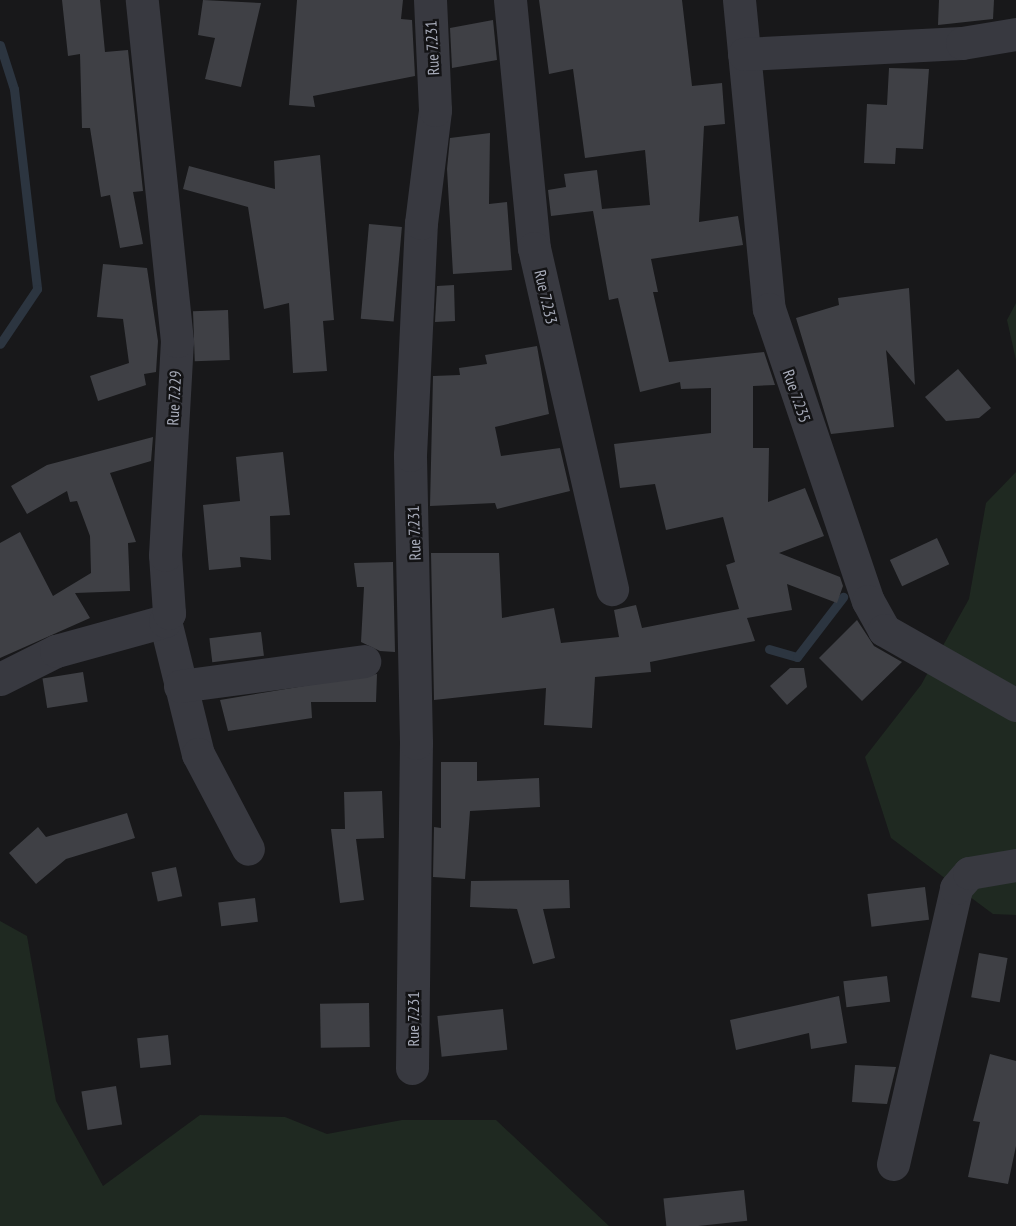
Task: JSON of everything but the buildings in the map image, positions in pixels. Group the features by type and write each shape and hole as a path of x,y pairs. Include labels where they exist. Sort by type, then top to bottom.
{"street":[{"name":"Rue 7.229","path":"142,0 177,341 165,621 198,754 248,849"},
{"name":"Rue 7.231","path":"412,1068 416,731 410,455 421,223 435,110 430,0"},
{"name":"Rue 7.233","path":"510,0 534,248 612,589"},
{"name":"Rue 7.235","path":"740,0 769,309 868,601 884,630 1016,705"},
{"path":"744,54 962,43 1016,34"},
{"path":"0,679 56,651 165,621"},
{"path":"180,686 364,661"},
{"path":"893,1164 956,888 969,873 1016,865"}],"shaded area":[{"path":"1016,303 1016,360 1007,320"},
{"path":"1016,472 1016,915 993,914 891,838 865,757 921,685 969,599 986,503"},
{"path":"0,921 27,936 56,1101 103,1186 200,1115 285,1117 327,1134 402,1120 496,1120 609,1226 0,1226"}],"waterway":[{"path":"0,45 14,89 37,289 0,344"},
{"path":"769,649 797,657 843,597"}]}
